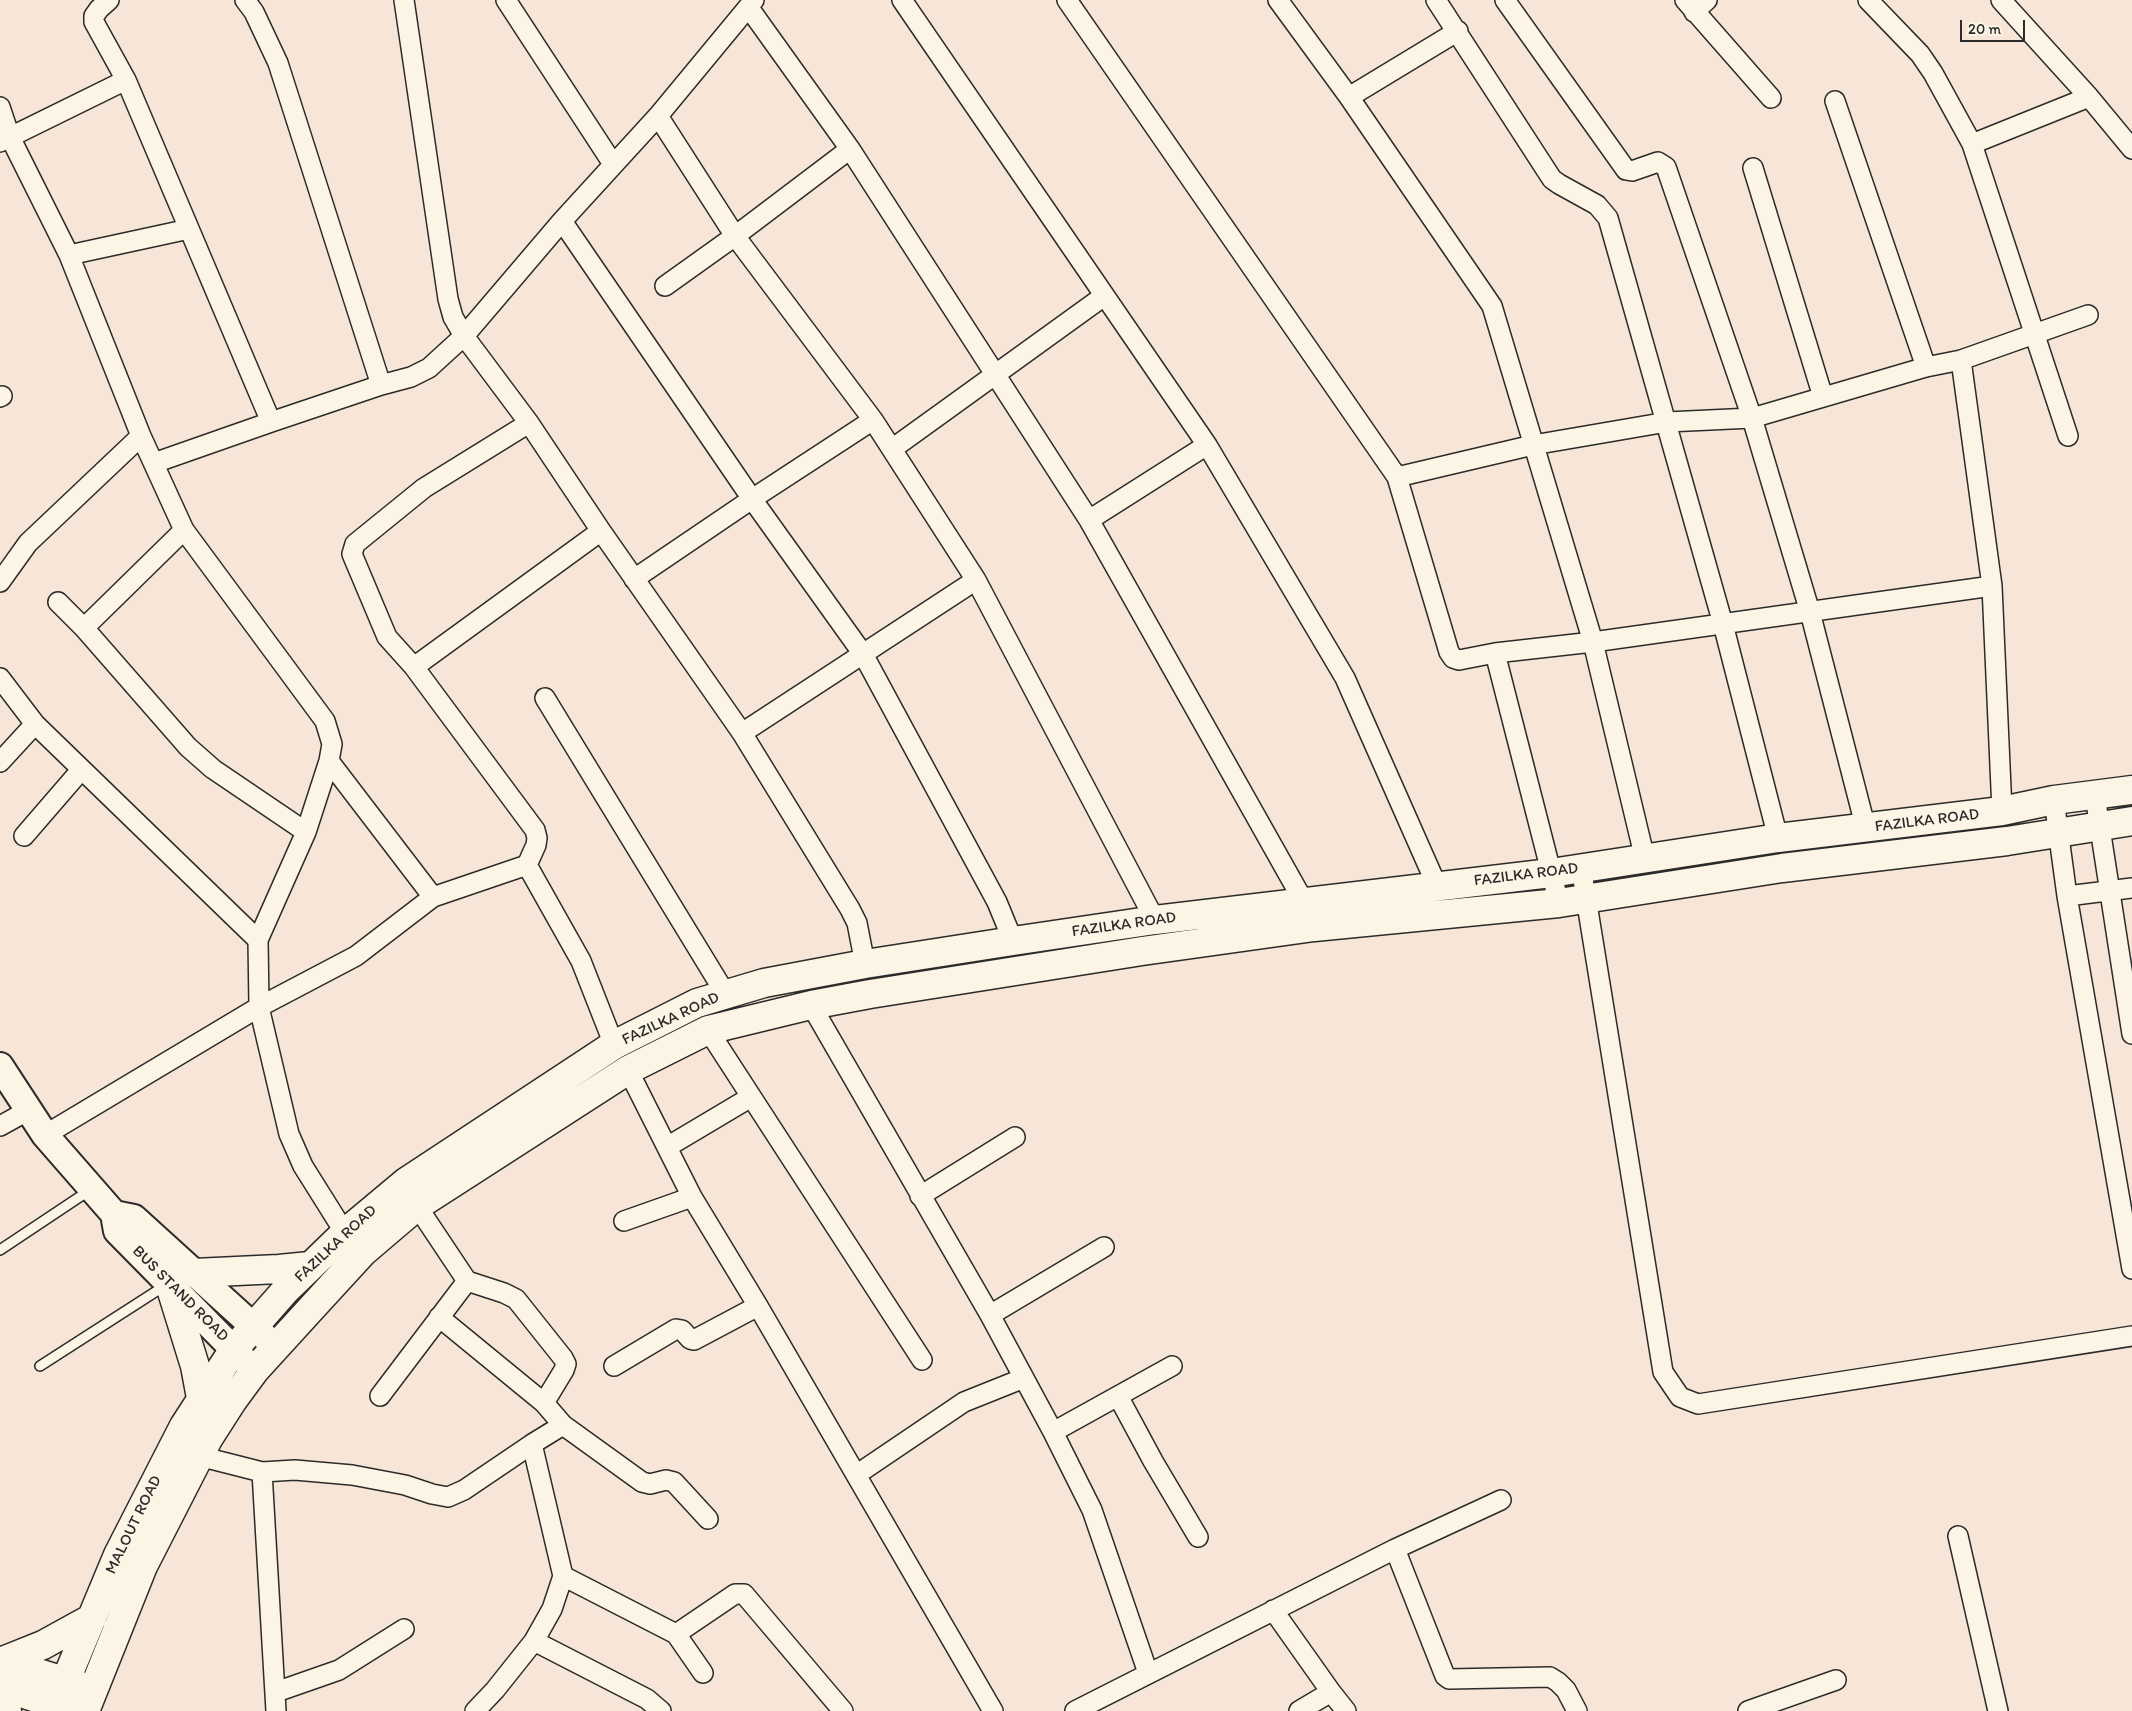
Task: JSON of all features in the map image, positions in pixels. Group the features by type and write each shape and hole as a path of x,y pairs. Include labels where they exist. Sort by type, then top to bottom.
{"main road":[{"name":"FAZILKA ROAD","path":"234,1350 253,1327 344,1232 406,1182 614,1045 697,1003 725,993 764,983 865,964 1155,920 1551,873 1778,838 2002,811 2054,800 2132,790"},
{"name":"FAZILKA ROAD","path":"255,1370 363,1252 417,1206 628,1070 708,1030 811,1005 880,992 1142,951 1314,927 1559,903 1782,868 1879,858 2132,821"},
{"name":"BUS STAND ROAD","path":"0,1066 45,1135 114,1214 134,1218 182,1278 234,1350 255,1370"},
{"path":"201,1398 182,1278 310,1266"},
{"name":"BUS STAND ROAD","path":"182,1278 253,1327 276,1346"},
{"name":"MALOUT ROAD","path":"63,1702 92,1618 118,1555 184,1426 234,1350"},
{"name":"MALOUT ROAD","path":"89,1700 143,1566 199,1456 233,1400 255,1370"},
{"path":"1,1669 92,1618"},
{"path":"1,1669 63,1702 89,1700"},
{"path":"0,1697 7,1711"}],"street":[{"path":"109,0 94,16 94,22 126,80 271,422"},
{"path":"245,0 254,12 278,63 381,385"},
{"path":"404,0 448,299 453,317 464,336 529,423 601,531 742,733 850,909 856,923 865,964"},
{"path":"506,0 613,164"},
{"path":"902,0 1208,446 1344,678 1436,886"},
{"path":"1067,0 1397,477 1448,652 1453,658 1459,660 1495,653 1593,642 1992,586"},
{"path":"1278,0 1348,97 1492,306 1593,642 1645,859"},
{"path":"1436,0 1458,31 1552,179 1597,205 1608,218 1723,624 1778,838"},
{"path":"1504,0 1626,170 1632,171 1658,162 1666,167 1752,418 1810,612 1866,828"},
{"path":"1868,0 1920,54 1933,73 1972,144 2068,436"},
{"path":"2001,0 2089,97 2132,149"},
{"path":"154,463 381,385 411,377 429,368 464,336 562,221 658,116 752,4 850,149 1089,520 1304,902"},
{"path":"1696,4 1771,98"},
{"path":"1348,97 1458,31"},
{"path":"5,140 126,80"},
{"path":"1972,144 2089,97"},
{"path":"1835,101 1926,367"},
{"path":"0,107 5,140 69,255 141,436 184,530 325,721 332,744 329,762 306,832 258,940 259,1007 289,1134 302,1166 344,1232"},
{"path":"658,116 735,236 874,420 976,580 1155,920"},
{"path":"665,286 850,149"},
{"path":"1753,168 1823,397"},
{"path":"562,221 752,499 863,654 997,902 1013,941"},
{"path":"69,255 189,229"},
{"path":"892,449 1104,296"},
{"path":"1397,477 1533,445 1667,422 1752,418 1926,367 1961,360 2088,315"},
{"path":"1961,360 1992,586 2002,811"},
{"path":"634,579 752,499 874,420"},
{"path":"45,1135 259,1007 356,956 434,897 527,865 536,845 535,830 414,667 387,637 352,554 354,544 424,488 529,423"},
{"path":"0,582 28,543 141,436"},
{"path":"1089,520 1208,446"},
{"path":"84,628 184,530"},
{"path":"414,667 601,531"},
{"path":"742,733 976,580"},
{"path":"58,602 84,628 188,747 212,769 306,832"},
{"path":"1495,653 1559,903"},
{"path":"0,678 35,724 258,940"},
{"path":"545,698 725,993"},
{"path":"0,762 35,724"},
{"path":"329,762 434,897"},
{"path":"24,836 81,770"},
{"path":"2095,796 2109,891 2128,980 2132,1034"},
{"path":"2054,800 2067,896 2132,1269"},
{"path":"527,865 581,961 614,1045"},
{"path":"1581,867 1663,1372 1680,1397 1698,1404 2132,1336"},
{"path":"2067,896 2132,888"},
{"path":"811,1005 990,1315 1053,1432 1092,1510 1148,1673"},
{"path":"708,1030 922,1360"},
{"path":"628,1070 692,1197 758,1306 993,1711"},
{"path":"667,1147 751,1097"},
{"path":"0,1126 29,1110"},
{"path":"920,1196 1015,1137"},
{"path":"624,1221 692,1197"},
{"path":"417,1206 467,1281 516,1299 563,1358 566,1364 564,1370 544,1403"},
{"path":"990,1315 1104,1247"},
{"path":"380,1396 467,1281"},
{"path":"614,1366 676,1329 682,1330 690,1339 694,1340 758,1306"},
{"path":"439,1317 544,1403 562,1425 642,1482 650,1484 666,1480 674,1482 708,1519"},
{"path":"1053,1432 1172,1366"},
{"path":"856,1475 964,1402 1024,1378"},
{"path":"1118,1396 1153,1461 1198,1537"},
{"path":"199,1456 262,1472 295,1470 352,1475 405,1485 448,1497 464,1490 562,1425"},
{"path":"475,1711 495,1690 534,1641 552,1609 563,1576 532,1444"},
{"path":"262,1472 276,1711"},
{"path":"1075,1711 1395,1549 1501,1500"},
{"path":"1958,1536 1998,1711"},
{"path":"1395,1549 1446,1676 1449,1679 1550,1677 1566,1690 1577,1711"},
{"path":"563,1576 676,1634 703,1673"},
{"path":"676,1634 735,1594 744,1594 843,1711"},
{"path":"1273,1610 1346,1711"},
{"path":"276,1692 339,1670 404,1629"},
{"path":"534,1641 647,1699 661,1711"},
{"path":"1748,1711 1778,1706 1836,1680"},
{"path":"1299,1711 1331,1692"}],"lane":[{"path":"0,1250 92,1189"},
{"path":"40,1366 182,1278"}]}
